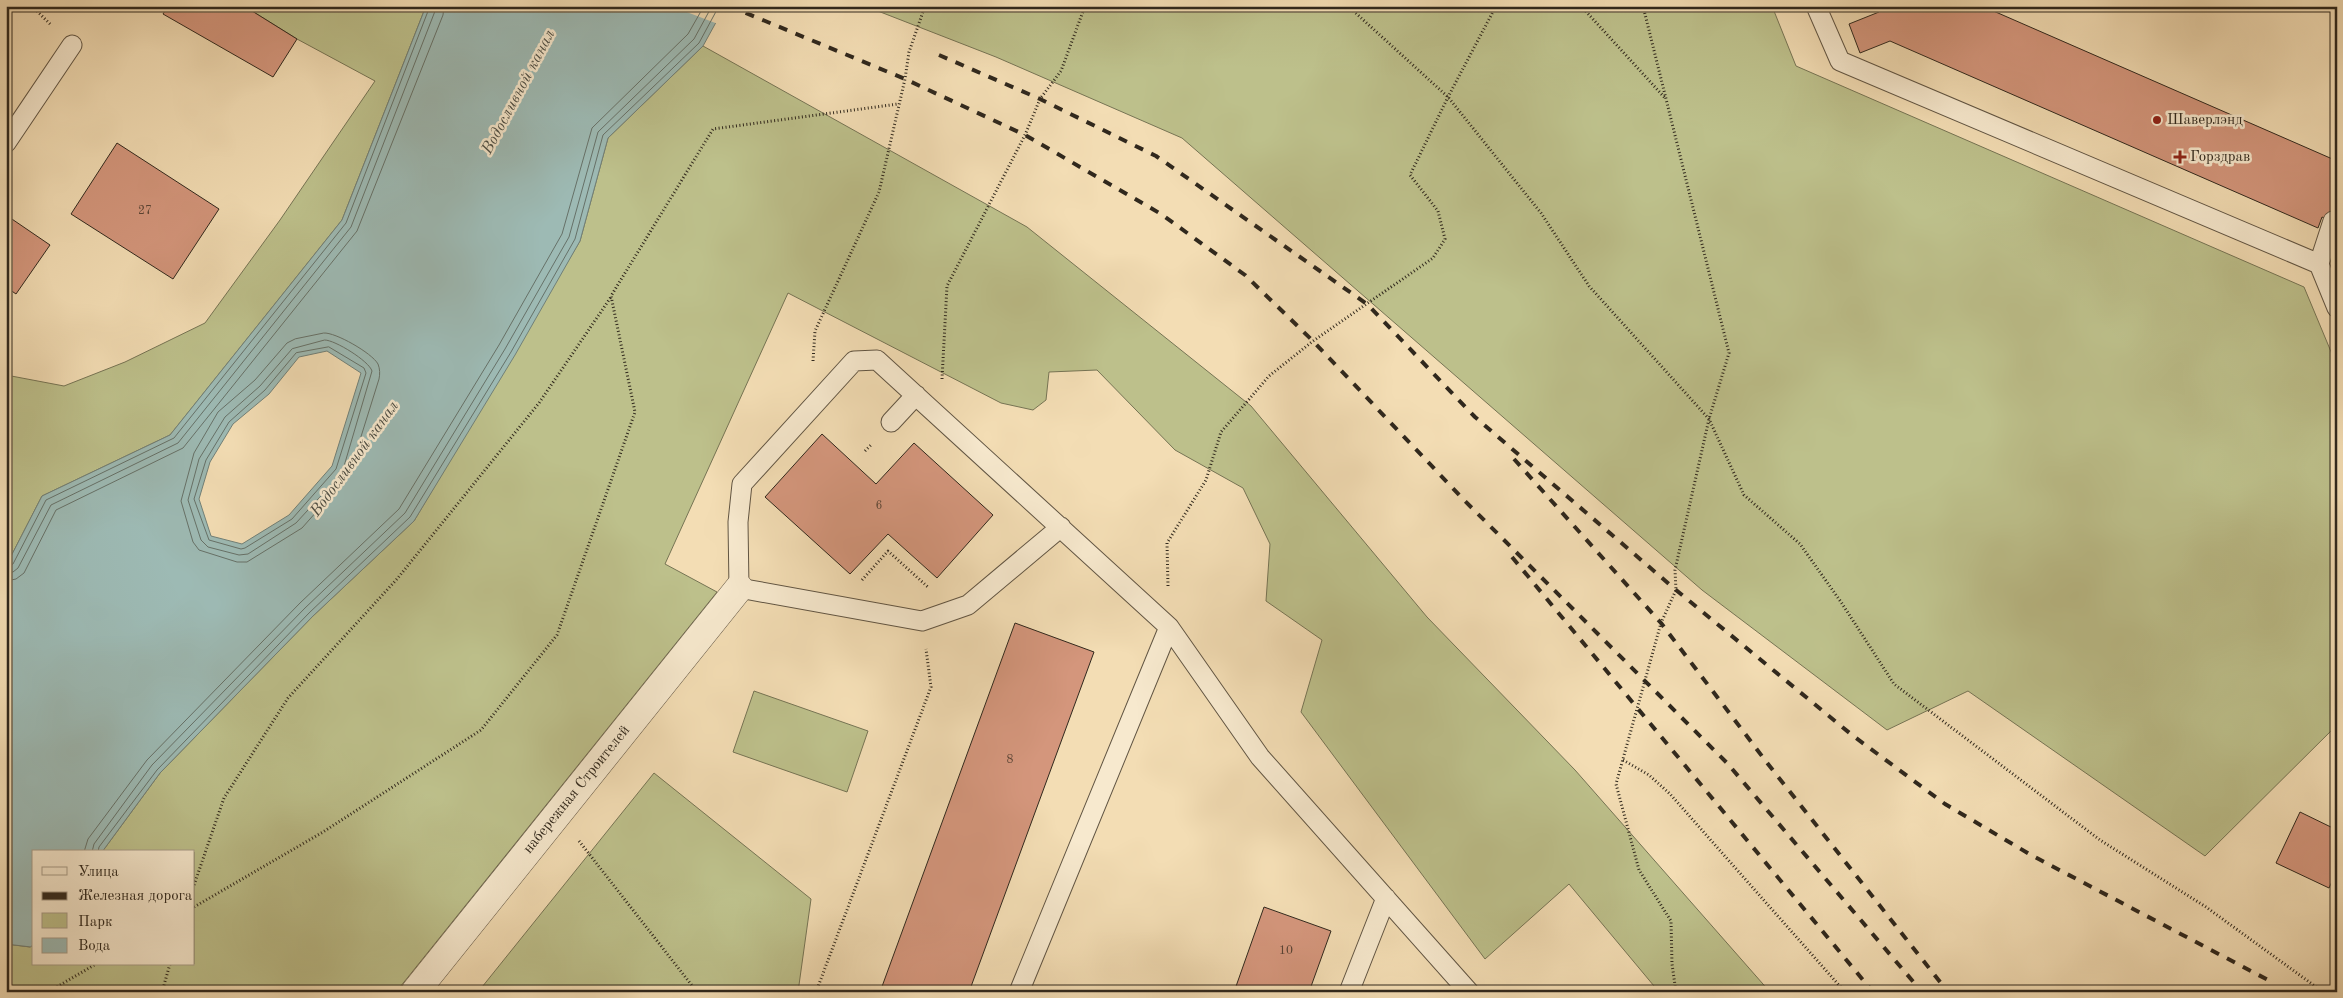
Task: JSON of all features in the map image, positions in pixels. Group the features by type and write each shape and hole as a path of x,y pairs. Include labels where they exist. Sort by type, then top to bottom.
{"street":[{"name":"набережная Строителей","path":"415,992 739,588"}],"lane":[{"path":"1816,6 1840,62 2319,264"},
{"path":"6,143 72,45"},
{"path":"2333,221 2319,264 2337,308"},
{"path":"1061,527 968,605 922,621 739,588 738,522 742,484 854,361 877,360 1061,527 1169,627 1260,757 1470,992"},
{"path":"891,422 916,395"},
{"path":"1018,992 1169,627"},
{"path":"1349,992 1386,898"}],"path":[{"path":"810,409 815,331 879,192 905,79 909,52 925,6"},
{"path":"1348,6 1448,97 1541,213 1589,286 1709,420 1744,495 1800,544 1841,602 1894,684 2100,840 2206,906 2323,992"},
{"path":"1169,627 1168,543 1206,480 1221,432 1269,376 1313,341 1433,258 1445,239 1438,211 1410,175 1448,97 1496,6"},
{"path":"1581,6 1666,99"},
{"path":"1644,6 1729,354 1709,420 1676,570 1676,590 1661,623 1616,784 1639,870 1671,921 1672,964 1676,992"},
{"path":"940,417 947,286 1025,135 1040,99 1061,71 1085,7"},
{"path":"195,882 224,798 288,698 397,579 540,403 611,296 712,129 898,104"},
{"path":"195,906 323,832 481,730 557,635 635,412 611,296"},
{"path":"838,606 888,551 953,610"},
{"path":"816,992 931,687 922,621"},
{"path":"1623,760 1649,775 1670,794 1844,992"},
{"path":"558,814 697,992"},
{"path":"48,992 93,966"},
{"path":"162,992 169,966"}],"green space":[{"path":"244,6 426,6 342,220 170,435 42,496 6,566 6,375 64,386 125,362 205,323 280,220 375,81 297,39"},
{"path":"865,6 1772,6 1796,66 2304,287 2337,366 2337,725 2205,856 1968,691 1887,730 1702,590 1182,138 996,57"},
{"path":"703,46 1027,227 1251,406 1427,617 1575,770 1770,992 1659,992 1569,884 1485,959 1301,712 1322,640 1266,601 1270,544 1243,488 1175,450 1097,370 1049,372 1046,400 1033,410 1001,403 788,293 665,564 717,592 396,992 6,992 6,944 30,947 32,945 32,966 195,966 195,850 103,850 160,773 313,616 414,521 580,241 608,138"},
{"path":"754,691 868,731 847,792 733,752"},
{"path":"654,773 811,899 798,992 478,992"}],"water":[{"name":"Водосливной канал","path":"426,6 725,6 703,46 608,138 580,241 515,355 414,521 313,616 160,773 103,850 32,850 32,946 6,944 6,566 42,496 170,435 342,220","holes":["327,351 361,373 332,466 289,515 242,544 211,536 199,499 210,462 233,424 269,394 299,357"]}],"pier":[{"path":"671,6 728,6 718,24"}],"building":[{"path":"168,6 244,6 297,39 273,77 163,14"},
{"path":"1877,6 1982,6 2337,161 2337,223 2322,217 2318,228 1890,41 1860,53 1849,24 1879,12"},
{"path":"117,143 219,209 173,279 71,214"},
{"path":"6,215 50,245 16,294 6,287"},
{"path":"822,434 876,484 914,443 993,515 937,578 888,534 850,574 765,497"},
{"path":"1015,623 1094,652 969,992 880,992"},
{"path":"2300,812 2337,830 2337,871 2329,888 2276,863"},
{"path":"1264,907 1331,931 1309,992 1234,992"}],"railway":[{"path":"729,6 905,79 1025,135 1161,214 1245,275 1313,341 1465,501 1727,763 1922,992"},
{"path":"939,55 1040,99 1156,156 1367,304 1475,417 1676,590 1852,735 1945,804 2031,855 2268,980"},
{"path":"1514,459 1661,623 1768,764 1948,992"},
{"path":"1512,557 1873,992"}],"place":[{"name":"Шаверлэнд","path":"2157,120"},
{"name":"Горздрав","path":"2180,157"}]}
